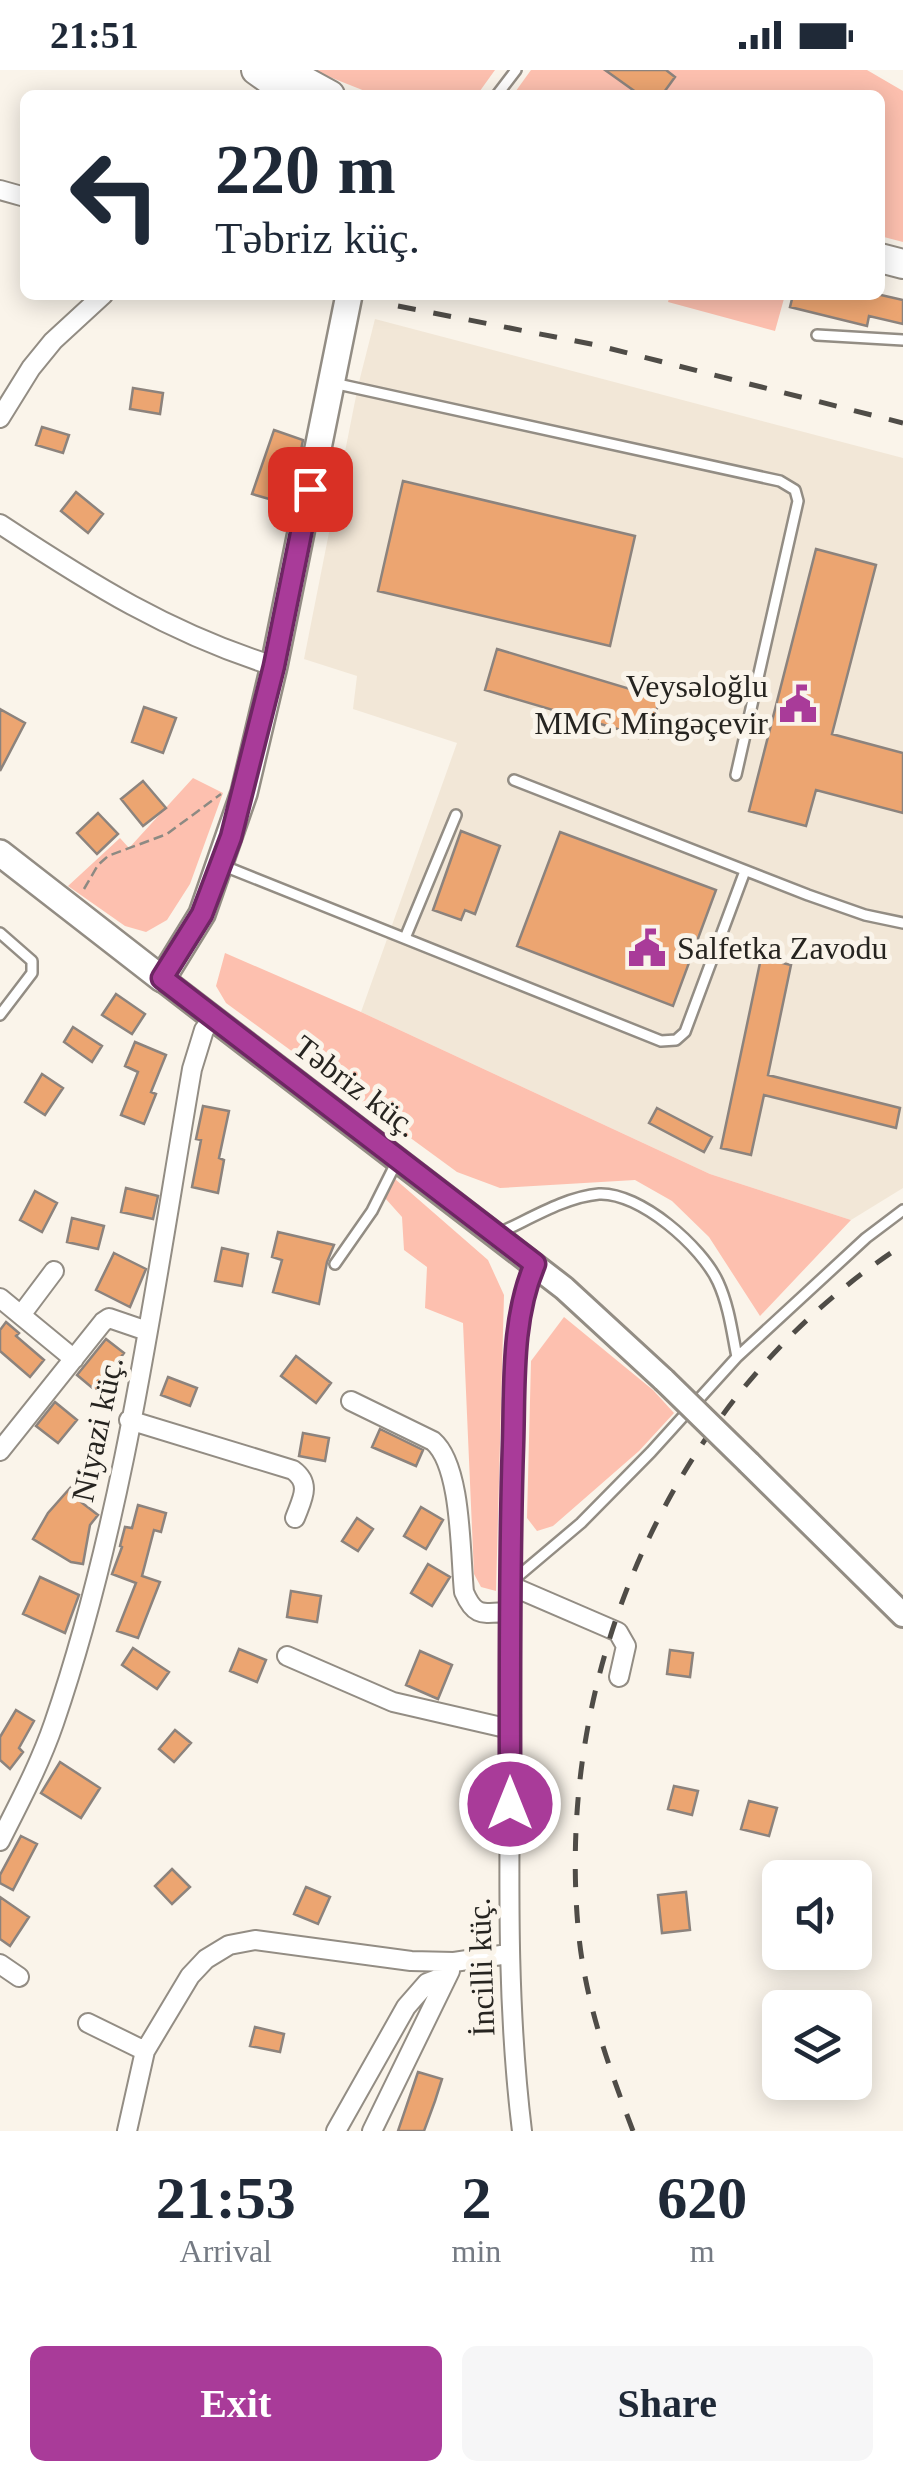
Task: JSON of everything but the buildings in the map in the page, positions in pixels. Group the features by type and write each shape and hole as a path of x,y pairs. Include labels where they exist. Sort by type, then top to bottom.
{"main road":[{"path":"256,70 284,90"},
{"path":"284,70 321,90"},
{"path":"162,978 202,914 244,792 274,666 348,300"},
{"name":"Təbriz küç.","path":"0,853 162,978"}],"street":[{"path":"0,418 53,341 98,300"},
{"path":"0,524 158,622 218,649 274,666"},
{"name":"Təbriz küç.","path":"162,978 497,1234 605,1323 903,1615"},
{"name":"Niyazi küç.","path":"0,1841 53,1726 74,1657 130,1420 192,1068 200,1039 213,1018"},
{"name":"İncilli küç.","path":"522,2131 508,1954 508,1585 516,1366 524,1296 535,1264"},
{"path":"21,1315 54,1271"},
{"path":"0,1298 74,1358"},
{"path":"0,1451 109,1318 147,1331"},
{"path":"350,1401 433,1440 442,1448 454,1483 464,1592 470,1607 479,1613 509,1612"},
{"path":"130,1420 293,1470 303,1477 306,1487 295,1518"},
{"path":"508,1585 618,1632 626,1646 619,1678"},
{"path":"287,1656 393,1702 510,1730"},
{"path":"127,2131 145,2051 155,2030 197,1966 218,1951 241,1941 451,1969"},
{"path":"336,2131 406,2007 427,1984 451,1969 508,1954"},
{"path":"0,1964 20,1977"},
{"path":"372,2131 451,1969"},
{"path":"88,2023 145,2051"}],"lane":[{"path":"500,70 514,73"},
{"path":"817,335 903,340"},
{"path":"333,382 780,480 795,490 798,501 736,775"},
{"path":"514,780 864,915 903,923"},
{"path":"405,938 456,815"},
{"path":"221,865 661,1041 676,1040 685,1032 745,871"},
{"path":"0,933 32,961 32,973 0,1015"},
{"path":"336,1264 372,1211 398,1158"},
{"path":"497,1234 581,1197 604,1194 628,1199 654,1214 707,1262 729,1315 737,1357"},
{"path":"508,1585 581,1524 737,1357 866,1238 903,1210"}],"path":[{"path":"80,895 108,856 168,834 223,793"}],"shaded area":[{"path":"312,70 495,70 481,90 362,90"},
{"path":"531,70 867,70 903,91 903,242 885,237 885,90 517,90"},
{"path":"669,300 784,300 775,331"},
{"path":"375,319 903,458 903,1188 851,1220 710,1174 361,1012 457,743 353,709 357,676 304,659"},
{"path":"193,778 223,793 190,884 167,920 146,932 125,926 68,886 120,838 129,848"},
{"path":"225,953 710,1174 851,1220 760,1316 709,1237 672,1201 635,1180 500,1188 457,1172 226,1003 216,986"},
{"path":"395,1179 488,1260 504,1295 496,1591 481,1587 474,1574 463,1323 425,1308 427,1267 404,1250 402,1217 385,1198"},
{"path":"564,1317 653,1390 674,1413 639,1451 553,1526 537,1531 527,1518 531,1361"}],"railway":[{"path":"398,306 596,345 903,423"},
{"path":"633,2131 591,2005 578,1927 576,1828 587,1729 611,1633 648,1541 695,1455 754,1375 823,1305 903,1245"}],"place":[{"name":"Veysəloğlu MMC Mingəçevir","path":"798,704"},
{"name":"Salfetka Zavodu","path":"647,948"}],"route":[{"path":"310,489 274,666 231,837 202,914 162,978 535,1264 526,1285 516,1366 508,1585 510,1804"}]}
